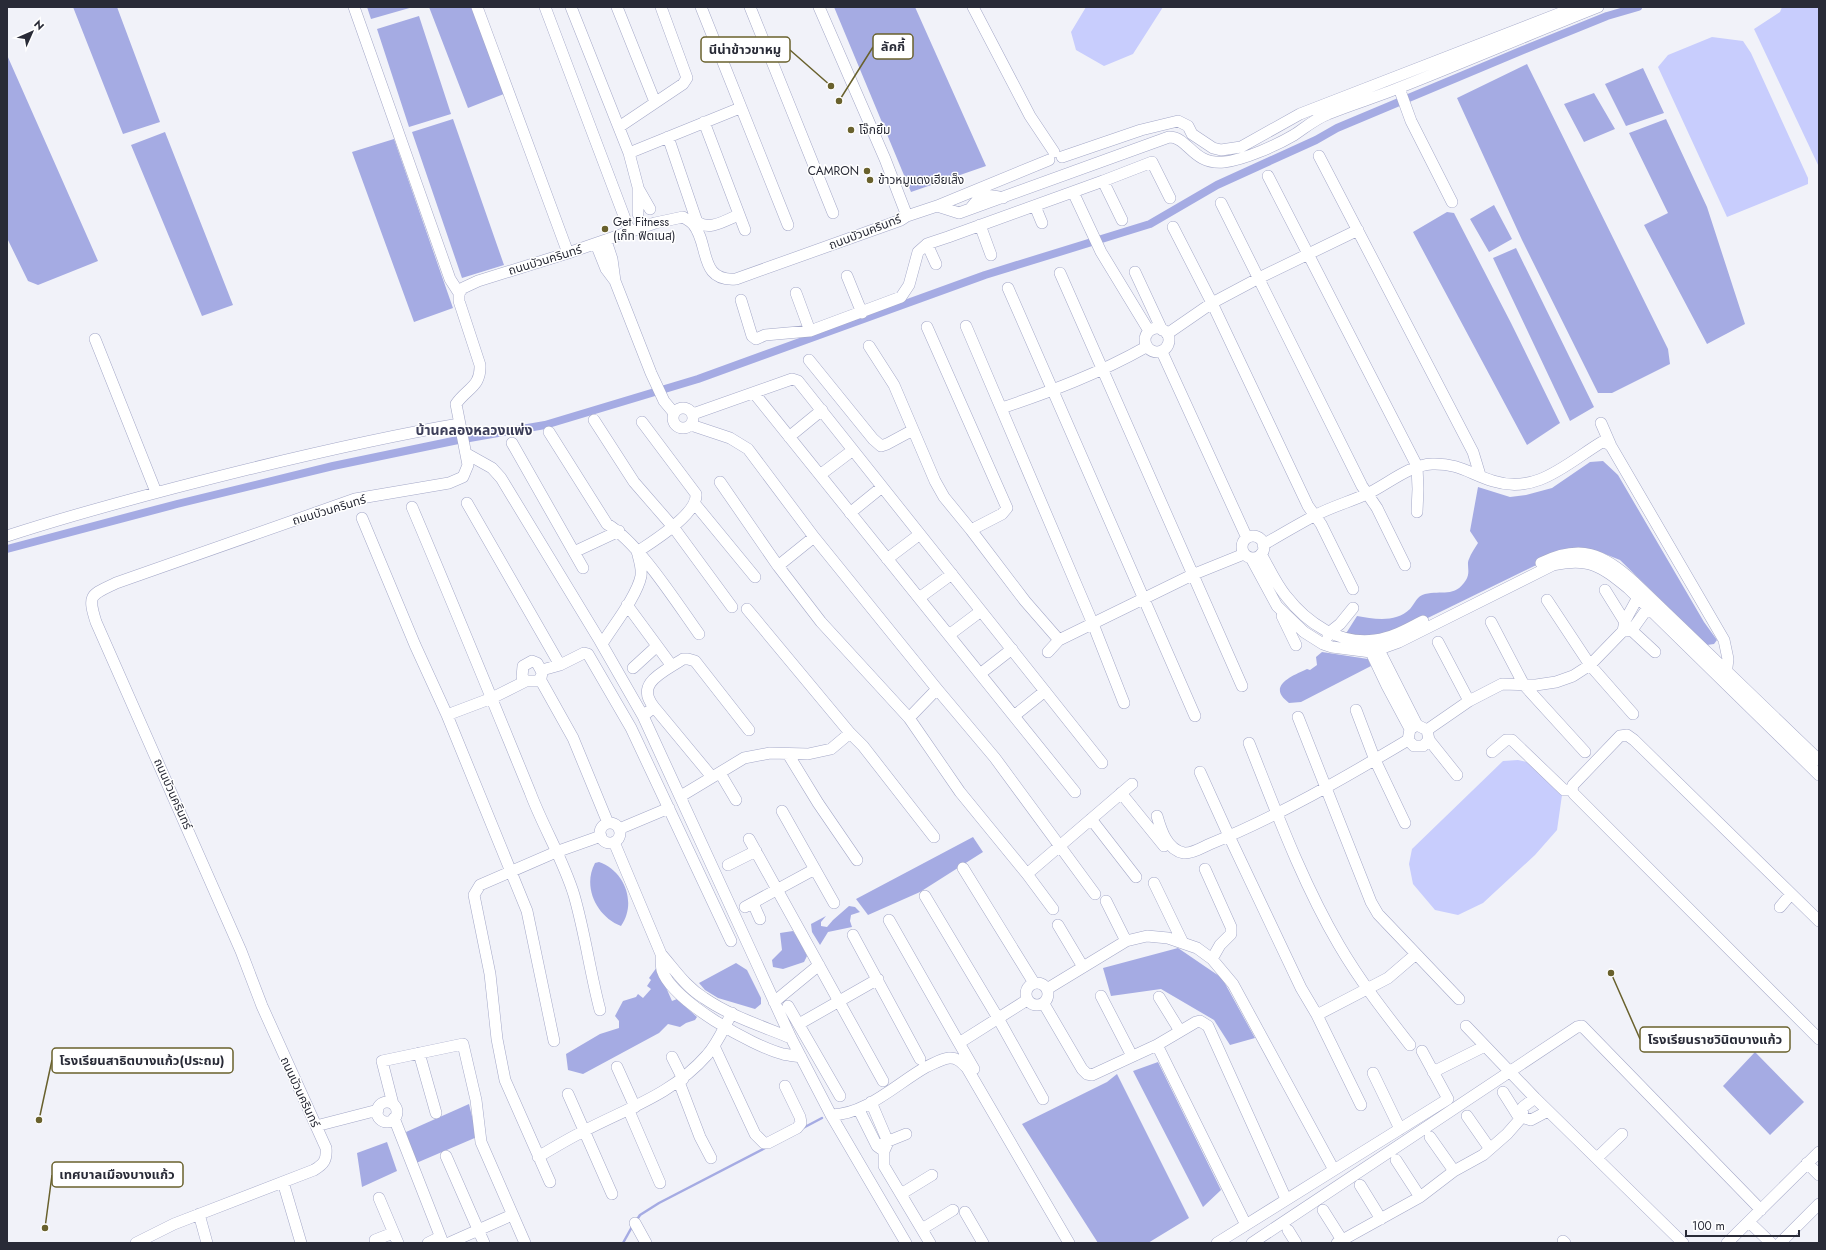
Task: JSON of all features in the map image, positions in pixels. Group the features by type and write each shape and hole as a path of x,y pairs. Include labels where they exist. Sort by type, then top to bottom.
{"street":[{"path":"354,7 450,279 459,293"},
{"path":"477,7 568,253"},
{"path":"545,7 630,232"},
{"path":"571,7 629,153 638,187 641,220"},
{"path":"617,7 655,102"},
{"path":"619,126 683,84 687,78 661,7"},
{"path":"701,7 740,108 788,225"},
{"path":"750,7 833,213"},
{"name":"ถนนบัวนครินทร์","path":"136,1243 199,1214 314,1170 324,1164 326,1148 264,1012 241,950 96,622 90,604 93,597 99,591 116,583 355,499 449,483 463,477 468,465 466,450 459,426 456,404 472,389 481,375 480,365 459,301 459,293 463,288 478,280 601,243 630,232 641,220 652,216 683,217 692,224 697,231 708,266 716,276 726,280 736,279 901,220 907,216 886,159 819,7"},
{"path":"973,7 1030,116 1055,156"},
{"path":"907,216 937,206 1055,156 1167,122 1178,121 1188,126 1192,134 1213,148 1221,150 1240,147 1300,114 1576,7"},
{"path":"937,206 959,213 970,209 978,198 989,194 1004,198 1169,137 1174,137 1181,141 1194,154 1207,162 1235,160 1284,140 1322,117 1402,95 1598,7"},
{"path":"1402,95 1411,121 1452,202"},
{"path":"629,153 740,108"},
{"path":"704,122 745,230"},
{"path":"668,137 697,222 703,226 710,227 738,214"},
{"path":"1319,156 1473,452 1480,475"},
{"path":"741,300 752,336 756,339 765,335 810,331 901,297 909,285 918,252 927,244 1035,206 1152,162 1170,198"},
{"path":"1268,176 1417,466 1417,512"},
{"path":"1103,181 1122,220"},
{"path":"638,187 652,216"},
{"path":"1073,192 1101,252 1148,331"},
{"path":"1221,203 1362,486 1376,508 1405,565"},
{"path":"1035,206 1042,223"},
{"path":"980,225 991,254"},
{"path":"1173,227 1212,303 1308,506 1315,516 1354,589"},
{"path":"1164,332 1212,303 1259,278 1358,230"},
{"path":"601,243 612,259 615,281 651,373 664,401 674,413"},
{"path":"927,244 936,264"},
{"path":"1135,272 1164,332 1168,336 1168,346 1162,352 1153,352 1146,347 1145,339 1148,331 1155,328 1164,332"},
{"path":"1060,273 1242,686"},
{"path":"847,276 862,312"},
{"path":"1008,288 1194,716"},
{"path":"796,293 810,331"},
{"path":"966,326 1093,624 1124,703"},
{"path":"927,327 1007,508 1002,514 971,530"},
{"path":"96,339 156,492"},
{"path":"869,346 894,385 935,481 944,497 1025,601 1059,640"},
{"path":"1002,408 1103,370 1146,347"},
{"path":"1162,352 1247,538"},
{"path":"809,360 873,439 881,446 913,430"},
{"path":"1095,894 996,758 937,689 814,537 748,449 692,419 689,409 684,407 679,408 674,413 673,421 676,425 686,428 692,419 754,393 795,379 822,410 1102,763"},
{"path":"754,393 1076,792"},
{"path":"789,437 822,410"},
{"path":"594,420 634,482 674,528 732,607"},
{"path":"637,552 674,528 695,504 696,494 642,422"},
{"path":"1601,423 1611,446 1724,640 1728,659 1726,671 1728,687"},
{"path":"7,536 76,513 310,453 391,435 459,426"},
{"path":"549,432 607,524 619,531 637,552 699,634"},
{"path":"1048,652 1059,640 1192,575 1255,552 1315,516 1367,493 1417,466 1432,464 1457,466 1492,481 1512,485 1531,484 1546,478 1602,442 1611,446"},
{"path":"512,443 583,568"},
{"path":"466,450 492,468 501,478 602,644 643,716 791,1038 831,1115 906,1243"},
{"path":"820,475 853,450"},
{"path":"720,482 778,566 821,622 909,718 960,792 1027,874 1052,908"},
{"path":"850,513 882,487"},
{"path":"467,503 560,665"},
{"path":"695,504 754,577"},
{"path":"412,507 492,698 535,806 574,894 585,934 592,978 600,1010"},
{"path":"362,518 415,646 447,715 501,851 512,872 527,911 554,1041"},
{"path":"574,552 619,531"},
{"path":"887,559 920,534"},
{"path":"778,566 814,537"},
{"path":"1296,644 1277,606 1255,552 1257,537 1247,538 1242,543 1255,552 1285,596 1309,621 1341,638 1373,646"},
{"path":"602,644 627,605 641,577 641,565 637,552"},
{"path":"1277,606 1304,632 1323,644 1332,647 1373,646 1487,594 1556,556 1575,552 1609,561 1728,687 1819,775"},
{"path":"919,598 952,574"},
{"path":"1605,590 1627,627 1655,652"},
{"path":"1627,627 1641,594"},
{"path":"1548,600 1590,665 1633,714"},
{"path":"1651,604 1726,671 1819,760"},
{"path":"1373,646 1412,731 1414,746 1423,746 1428,735 1469,701 1502,684 1524,685 1556,682 1573,676 1590,665 1651,604"},
{"path":"627,605 669,662"},
{"path":"1323,644 1330,632 1340,624 1353,608"},
{"path":"747,609 850,733 863,746 934,837"},
{"path":"949,635 981,611"},
{"path":"1304,632 1309,621"},
{"path":"1491,622 1524,685 1585,752"},
{"path":"1438,642 1469,701"},
{"path":"633,668 657,646"},
{"path":"980,674 1012,649"},
{"path":"608,824 573,738 541,674 537,663 532,661 527,662 521,671 522,677 531,683 541,674 584,653 588,654 631,728 730,941"},
{"path":"736,800 716,775 648,699 646,693 649,683 682,660 688,658 695,661 749,730"},
{"path":"447,715 492,698 526,681"},
{"path":"909,718 937,689"},
{"path":"1014,716 1045,691"},
{"path":"643,716 654,707"},
{"path":"1356,710 1375,760 1405,823"},
{"path":"1298,717 1371,902 1378,914 1459,999"},
{"path":"1412,731 1428,735 1457,775"},
{"path":"1157,816 1163,837 1175,849 1183,853 1188,853 1229,836 1276,813 1375,760 1412,731"},
{"path":"681,796 744,758 770,753 808,754 831,749 850,733"},
{"path":"1572,790 1573,785 1620,736 1627,735 1634,740 1819,921"},
{"path":"1492,752 1506,740 1512,740 1564,790 1572,790 1819,1039"},
{"path":"1249,743 1276,813 1318,907 1339,946 1367,989 1410,1045"},
{"path":"788,754 818,803 857,860"},
{"path":"1200,772 1301,988 1316,1014 1361,1105"},
{"path":"1027,874 1132,784"},
{"path":"1121,793 1168,851"},
{"path":"619,829 669,808"},
{"path":"782,811 834,903"},
{"path":"1091,820 1136,877"},
{"path":"608,824 614,824 619,829 619,838 614,842 608,842 601,836 603,827 608,824"},
{"path":"550,1182 505,1080 500,1063 490,974 474,895 480,885 556,852 601,836"},
{"path":"749,839 883,1081"},
{"path":"614,842 661,954 683,981 703,998 732,1013 791,1038"},
{"path":"728,866 756,851"},
{"path":"963,868 1034,983"},
{"path":"760,918 749,905 815,869"},
{"path":"1205,869 1231,927 1231,934 1220,945 1212,959"},
{"path":"1154,883 1183,943"},
{"path":"1780,907 1792,894"},
{"path":"925,896 998,1018 1044,1099"},
{"path":"1106,901 1126,941"},
{"path":"888,920 1002,1119"},
{"path":"1058,925 1083,967"},
{"path":"853,935 920,1059"},
{"path":"1047,989 1126,941 1147,936 1168,938 1197,948 1212,959 1232,984 1334,1170"},
{"path":"661,954 662,970 669,982 681,994 712,1019 761,1045 782,1054 801,1056"},
{"path":"1316,1014 1388,978 1416,954"},
{"path":"774,1002 819,965"},
{"path":"799,1024 878,979"},
{"path":"1034,983 1040,983 1047,989 1048,999 1044,1004 1038,1006 1027,1000 1026,993 1028,987 1034,983"},
{"path":"1101,996 1132,1056"},
{"path":"1159,997 1180,1031"},
{"path":"959,1043 1027,1000"},
{"path":"1044,1004 1082,1069 1087,1074 1092,1075 1157,1045 1196,1022 1200,1021 1208,1026 1286,1199"},
{"path":"788,1006 840,1096"},
{"path":"538,1157 584,1131 632,1109 681,1081 696,1068 714,1046 732,1013"},
{"path":"1466,1026 1509,1072 1683,1243"},
{"path":"1252,1243 1577,1027 1582,1026 1761,1210"},
{"path":"444,1241 394,1118 397,1110 393,1104 382,1061 463,1044 476,1100 481,1142 525,1243"},
{"path":"1157,1045 1246,1225"},
{"path":"714,1046 755,1134 764,1143 797,1128 800,1123 800,1117 785,1086"},
{"path":"1433,1072 1486,1046"},
{"path":"1218,1243 1286,1199 1448,1099 1422,1051"},
{"path":"419,1053 436,1113"},
{"path":"672,1057 700,1137 711,1158"},
{"path":"831,1115 847,1114 859,1110 906,1078 940,1060 951,1058 960,1061 967,1068 1069,1243"},
{"path":"617,1067 660,1183"},
{"path":"1373,1073 1400,1129"},
{"path":"1503,1092 1521,1118 1531,1120 1548,1111"},
{"path":"568,1094 612,1194"},
{"path":"1323,1210 1339,1242 1420,1197 1454,1171 1490,1149 1507,1134 1521,1118 1523,1107 1535,1098"},
{"path":"393,1104 388,1102 382,1103 378,1110 379,1117 385,1121 394,1118"},
{"path":"871,1102 883,1146 884,1166 930,1243"},
{"path":"316,1126 378,1110"},
{"path":"859,1110 883,1146"},
{"path":"1467,1116 1490,1149"},
{"path":"883,1146 906,1134"},
{"path":"1597,1158 1622,1134"},
{"path":"1430,1137 1454,1171"},
{"path":"1727,1243 1819,1152"},
{"path":"446,1156 484,1243"},
{"path":"1396,1160 1420,1197"},
{"path":"1807,1163 1819,1175"},
{"path":"901,1194 932,1175"},
{"path":"283,1182 301,1243"},
{"path":"1360,1185 1381,1219"},
{"path":"378,1198 392,1233 398,1243"},
{"path":"1780,1243 1819,1204"},
{"path":"922,1229 953,1210"},
{"path":"964,1212 983,1243"},
{"path":"199,1214 207,1243"},
{"path":"428,1243 444,1241 479,1230 512,1215"},
{"path":"1749,1222 1771,1243"},
{"path":"635,1223 646,1243"},
{"path":"1288,1230 1296,1243"},
{"path":"375,1240 392,1233"}],"shaded area":[{"path":"73,7 117,7 160,122 123,134"},
{"path":"367,7 413,7 371,19"},
{"path":"429,7 477,7 509,92 468,108"},
{"path":"834,7 915,7 986,166 911,192"},
{"path":"1086,7 1163,7 1133,54 1104,66 1076,50 1071,32"},
{"path":"1782,7 1819,7 1819,167 1754,29 1780,12"},
{"path":"419,16 451,114 409,127 377,29"},
{"path":"1712,37 1743,41 1751,53 1808,178 1808,184 1727,217 1658,67 1668,55"},
{"path":"7,55 98,261 38,285 28,281 7,238"},
{"path":"1527,64 1668,349 1670,364 1612,393 1598,393 1522,240 1457,98"},
{"path":"1643,68 1664,113 1626,126 1605,84"},
{"path":"1594,93 1615,129 1584,142 1564,104"},
{"path":"453,119 504,265 462,278 412,132"},
{"path":"1666,119 1707,207 1745,324 1707,344 1644,225 1668,213 1629,133"},
{"path":"165,132 233,305 202,316 131,145"},
{"path":"394,139 453,308 414,322 352,152"},
{"path":"1494,205 1512,239 1489,252 1470,219"},
{"path":"1447,212 1454,213 1511,323 1560,423 1527,445 1413,232"},
{"path":"1516,248 1594,407 1570,421 1493,258"},
{"path":"1603,461 1618,475 1704,622 1717,640 1714,644 1707,645 1620,560 1600,552 1557,555 1395,634 1359,639 1345,635 1357,616 1385,619 1392,618 1410,609 1422,595 1452,591 1462,586 1467,577 1468,561 1478,543 1470,531 1478,487 1510,497 1526,495 1552,488 1590,462"},
{"path":"1322,652 1368,659 1371,666 1301,702 1289,703 1280,692 1284,682 1289,678 1307,669 1310,670 1317,665 1316,657"},
{"path":"1518,760 1540,765 1550,775 1562,795 1557,830 1535,855 1483,903 1458,915 1435,910 1413,884 1409,864 1412,849 1503,761"},
{"path":"973,837 983,852 920,892 868,915 856,899"},
{"path":"599,862 608,866 616,873 622,880 626,889 628,908 626,917 621,926 612,922 605,916 594,900 590,882 591,872 595,863"},
{"path":"849,906 855,907 860,912 851,915 850,921 852,927 828,932 820,945 812,932 811,924 826,916 821,922 821,926 827,927"},
{"path":"793,931 807,956 804,962 783,969 773,967 772,960 782,950 780,933"},
{"path":"1178,948 1222,978 1255,1038 1230,1045 1214,1020 1161,989 1111,996 1103,968"},
{"path":"736,963 747,970 761,998 761,1004 755,1009 718,998 705,990 699,983"},
{"path":"657,967 672,1001 677,999 697,1017 695,1020 680,1027 668,1024 659,1033 583,1074 568,1070 566,1054 600,1034 619,1028 619,1021 615,1016 623,1001 636,997 638,994 643,998 651,989 647,986 651,980 649,978"},
{"path":"1755,1052 1804,1102 1770,1135 1723,1086"},
{"path":"1158,1062 1221,1190 1203,1207 1133,1071"},
{"path":"1117,1074 1189,1218 1148,1243 1098,1243 1022,1124 1107,1082"},
{"path":"469,1104 477,1137 414,1164 406,1132"},
{"path":"387,1142 397,1171 362,1187 357,1153"}],"waterway":[{"path":"7,549 177,504 333,466 458,440 545,425 698,379 985,275 1150,224 1217,185 1316,140 1337,128 1607,16 1638,7"},
{"path":"803,1128 822,1118"},
{"path":"636,1221 640,1215 659,1203 767,1147"},
{"path":"623,1243 633,1225"}],"place":[{"name":"นีน่าข้าวขาหมู","path":"831,86"},
{"name":"ลัคกี้","path":"839,101"},
{"name":"โจ๊กยิ้ม","path":"851,130"},
{"name":"CAMRON","path":"867,171"},
{"name":"ข้าวหมูแดงเฮียเส็ง","path":"870,180"},
{"name":"Get Fitness (เก็ท ฟิตเนส)","path":"605,229"},
{"name":"โรงเรียนราชวินิตบางแก้ว","path":"1611,973"},
{"name":"โรงเรียนสาธิตบางแก้ว(ประถม)","path":"39,1120"},
{"name":"เทศบาลเมืองบางแก้ว","path":"45,1228"}],"district":[{"name":"บ้านคลองหลวงแพ่ง","path":"474,430"}]}
